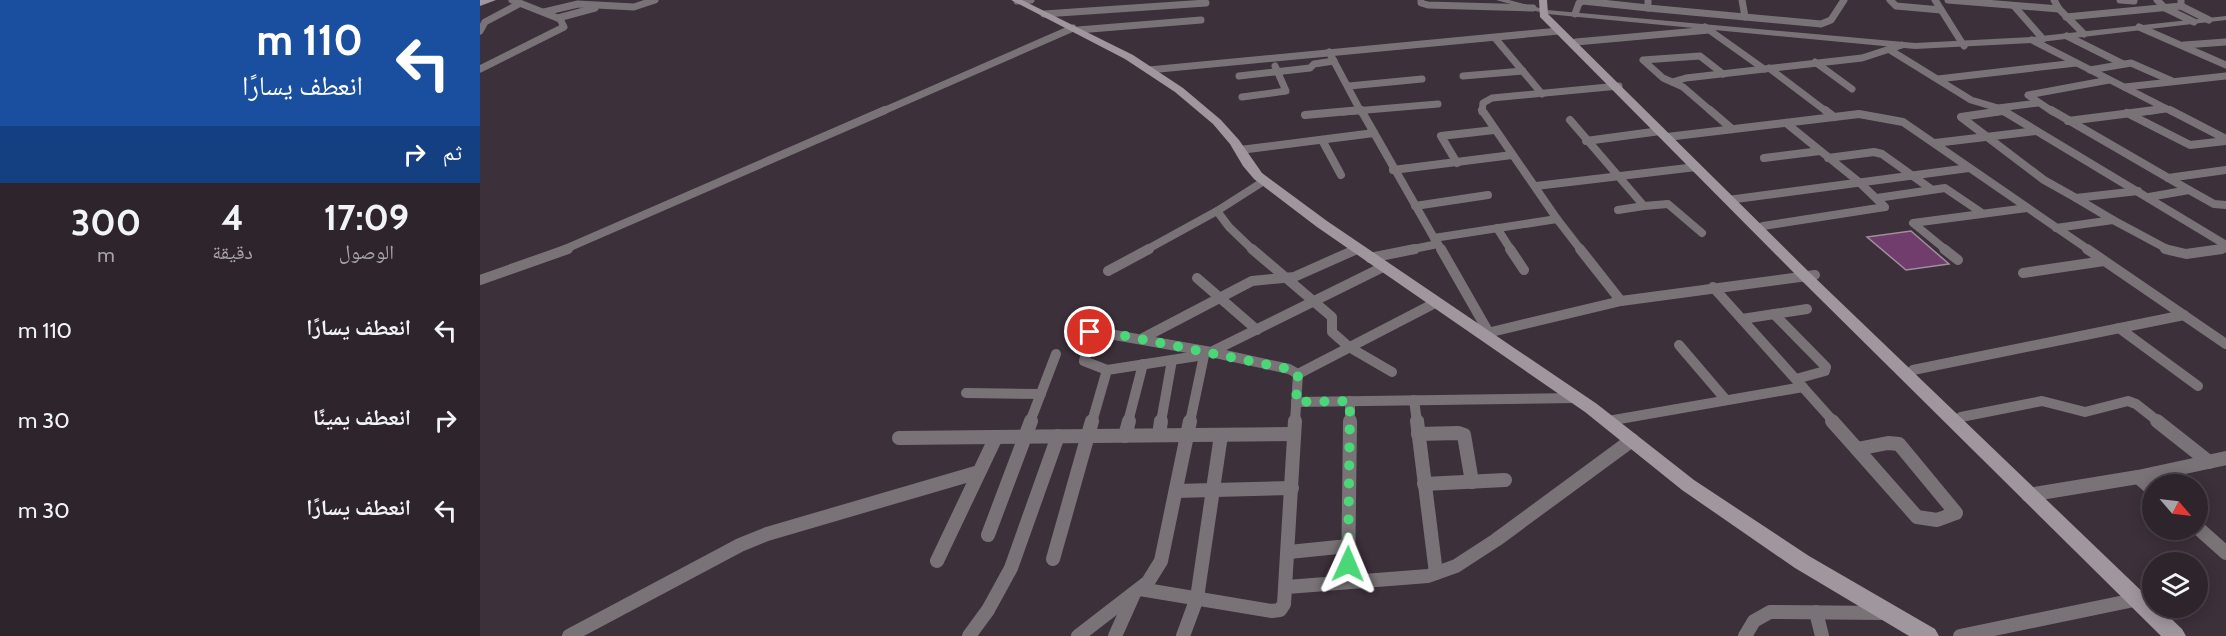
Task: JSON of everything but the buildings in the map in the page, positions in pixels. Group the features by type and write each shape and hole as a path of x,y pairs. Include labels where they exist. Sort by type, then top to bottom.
{"main road":[{"path":"480,3 492,0"},
{"path":"1021,0 1129,57 1149,70 1217,122 1240,150 1249,166 1264,181 1357,249 1435,303 1486,334 1608,421 1688,485 1802,562 1928,636"},
{"path":"1543,6 1543,15 1559,31 2033,495 2142,595"},
{"path":"1543,6 1616,86"},
{"path":"1666,135 1696,167 1763,226 1810,276 1961,417 2033,495"},
{"path":"2161,618 2175,636"},
{"path":"2167,618 2188,636"}],"street":[{"path":"542,13 576,4 638,6 656,0"},
{"path":"1421,0 1421,3 1428,5 1543,6"},
{"path":"1500,0 1543,6 1575,14 1707,29 1902,45 1964,46 2226,18"},
{"path":"1742,0 1745,17"},
{"path":"1575,14 1583,1 1648,4 1745,17 1824,24 1831,20 1844,0"},
{"path":"1890,0 1896,6 1941,9"},
{"path":"1935,0 1964,46"},
{"path":"1948,0 2059,9"},
{"path":"2054,0 2066,17 2084,34"},
{"path":"2120,0 2134,1 2143,9"},
{"path":"2157,0 2165,8 2194,22"},
{"path":"480,32 490,19 518,1 558,18 607,5"},
{"path":"1044,14 1164,3 1206,3"},
{"path":"1164,3 1165,23"},
{"path":"2066,17 2165,8 2181,3 2209,20"},
{"path":"2013,6 2043,39"},
{"path":"480,69 559,31 564,27 558,18"},
{"path":"480,280 575,246 1076,29 1201,20"},
{"path":"2139,27 2226,65"},
{"path":"1576,42 1707,29 1834,117"},
{"path":"1149,70 1559,31"},
{"path":"2067,36 2123,64"},
{"path":"1495,38 1542,94"},
{"path":"2032,40 2226,140"},
{"path":"2181,46 2225,42"},
{"path":"1672,82 1766,68 1862,58 1902,45"},
{"path":"1890,50 1971,100 2000,110 2036,130 2149,197 2226,247"},
{"path":"1329,52 1486,334 1621,301 1713,287 1810,276"},
{"path":"1723,74 1700,56 1643,60 1663,78 1683,87 1732,129"},
{"path":"1242,97 1285,92 1271,58"},
{"path":"1239,76 1311,68 1314,64 1334,61"},
{"path":"1815,62 1852,89"},
{"path":"1938,79 2076,63"},
{"path":"2090,70 2135,64 2172,81"},
{"path":"1463,76 1523,71"},
{"path":"2124,87 2225,76"},
{"path":"1349,86 1422,79"},
{"path":"2109,80 2028,95 2068,121 2214,204 2226,205"},
{"path":"1616,86 1492,98 1483,103 1481,108 1482,113 1536,186 1557,219 1621,301"},
{"path":"2038,103 1961,117 2044,180 2158,246 2186,254 2226,247"},
{"path":"1305,115 1438,104"},
{"path":"2068,121 2166,109"},
{"path":"2127,113 2190,145 2226,140"},
{"path":"1586,141 1732,129 1868,114 1891,118 1914,128 2226,344"},
{"path":"1570,120 1644,206"},
{"path":"1763,226 1885,207 1859,182 1786,123"},
{"path":"1457,163 1441,136 1494,130"},
{"path":"1935,143 2036,130"},
{"path":"1240,150 1374,133"},
{"path":"1322,140 1341,176"},
{"path":"1764,158 1820,151"},
{"path":"1828,158 1880,153 1931,189"},
{"path":"1393,170 1512,155"},
{"path":"1536,186 1696,167"},
{"path":"1732,200 1969,168"},
{"path":"2168,178 2226,170"},
{"path":"1108,271 1217,211 1264,181"},
{"path":"1877,198 1947,188 1982,213"},
{"path":"2149,197 2189,190"},
{"path":"2076,198 2139,191"},
{"path":"1415,206 1488,195"},
{"path":"1618,210 1668,204 1702,233"},
{"path":"1958,260 1912,223 2027,208"},
{"path":"1217,211 1237,237 1289,278 1332,317 1332,332 1349,347 1392,372"},
{"path":"1298,374 1289,369 1207,353 1143,338 1096,330 1090,332 1084,361 1107,370 1207,353 1316,301 1377,263 1436,241 1497,228 1557,219"},
{"path":"2056,228 2113,220"},
{"path":"1497,228 1524,270"},
{"path":"1143,338 1255,279 1289,278 1357,249"},
{"path":"2023,273 2104,261"},
{"path":"1197,278 1257,330"},
{"path":"1713,287 1917,517 1927,521 1952,517 1956,513 1899,444 1888,443 1856,448"},
{"path":"1298,374 1435,303"},
{"path":"1742,319 1807,309"},
{"path":"1608,421 1726,400 1800,383 1825,371 1826,367 1774,314"},
{"path":"1913,370 2184,315"},
{"path":"2119,328 2198,387"},
{"path":"1679,345 1726,400"},
{"path":"1078,636 1149,582 1161,561 1207,353"},
{"path":"988,535 1056,354"},
{"path":"1159,435 1172,360"},
{"path":"1125,436 1143,364"},
{"path":"1053,559 1107,370"},
{"path":"1137,591 1280,610 1284,604 1287,587 1298,374"},
{"path":"966,393 1041,394"},
{"path":"1296,402 1575,398"},
{"path":"1414,400 1436,573"},
{"path":"1347,582 1350,401"},
{"path":"1961,417 2042,401 2085,412 2131,401 2209,462"},
{"path":"1418,434 1458,433 1464,435 1472,482"},
{"path":"899,438 1294,434"},
{"path":"1183,636 1197,598 1221,435"},
{"path":"969,636 988,609 1011,568 1058,436"},
{"path":"937,561 996,437"},
{"path":"1287,587 1436,573 1456,566 1496,540 1632,440"},
{"path":"2033,495 2138,477 2226,458"},
{"path":"569,636 749,541 979,472"},
{"path":"2138,477 2142,480"},
{"path":"1424,484 1505,480"},
{"path":"1176,491 1292,488"},
{"path":"2208,537 2225,551"},
{"path":"1288,552 1348,546"},
{"path":"1114,636 1137,591"},
{"path":"1960,636 2142,602"},
{"path":"1745,636 1754,620 1770,612 1890,613"},
{"path":"1816,612 1822,636"}],"route":[{"path":"1090,332 1096,330 1143,338 1294,370 1298,374 1296,402 1350,401 1348,564"}]}
